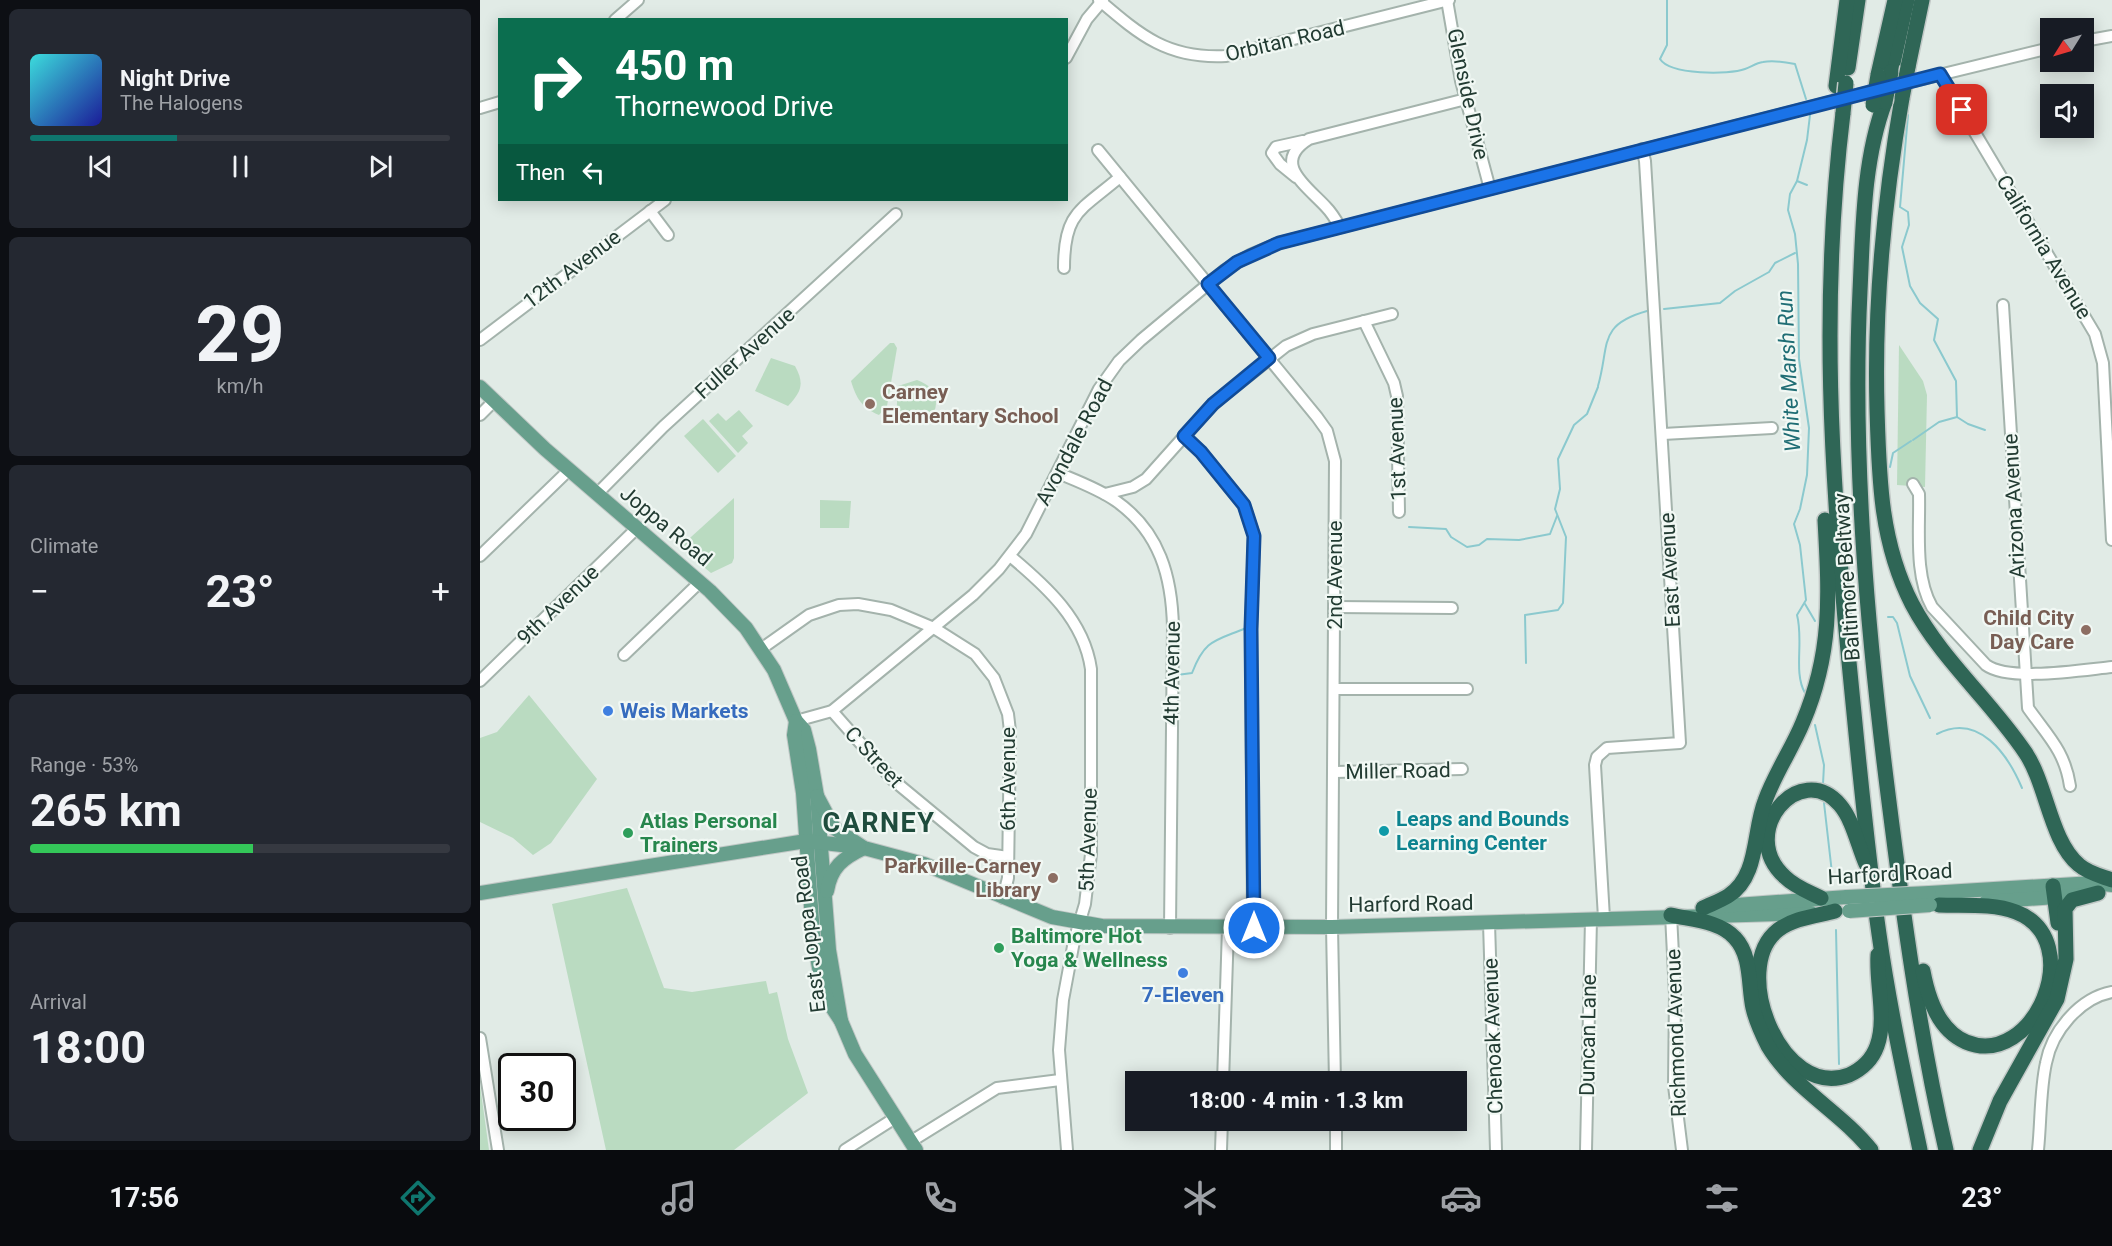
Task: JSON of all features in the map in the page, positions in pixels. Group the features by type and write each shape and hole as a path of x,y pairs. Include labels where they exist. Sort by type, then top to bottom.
{"highway":[{"path":"1841,85 1847,0"},
{"name":"Baltimore Beltway","path":"1858,0 1841,85 1830,246 1830,406 1834,508 1858,755 1879,934 1920,1150"},
{"path":"1885,73 1895,0"},
{"name":"Baltimore Beltway","path":"1907,0 1885,73 1875,128 1861,268 1859,399 1870,628 1892,824 1906,929 1946,1150"},
{"path":"1922,0 1902,98 1884,211 1876,335 1879,478 1889,544 1903,585 1923,623 2025,752 2071,856 2088,871 2112,883"},
{"path":"1703,908 1729,896 1746,876 1765,801 1804,722 1818,682 1826,642 1830,602 1825,507 1830,406"},
{"path":"1821,898 1784,876 1769,848 1768,828 1771,815 1787,798 1802,792 1823,794 1841,806 1874,886"},
{"path":"1892,824 1908,865 1924,976 1938,1016 1955,1036 1972,1044 1991,1045 2006,1041 2029,1022 2044,996 2052,965 2045,938 2038,928 2018,913 1933,901"},
{"path":"2054,892 2064,967"},
{"path":"1980,1150 2000,1101 2053,1007 2064,967 2065,909 2072,900 2105,892"},
{"path":"1843,906 1785,926 1766,942 1760,960 1761,992 1768,1021 1781,1047 1804,1071 1822,1078 1845,1076 1865,1065 1874,1053 1881,1024 1876,979 1879,934"},
{"path":"1671,915 1719,926 1734,936 1745,956 1753,1009 1770,1049 1789,1072 1833,1111 1871,1150"}],"main road":[{"name":"Joppa Road","path":"480,387 569,470 700,582 732,612 761,649 782,686 795,721 794,735 813,841"},
{"name":"Joppa Road","path":"795,721 804,730 818,796 813,841"},
{"path":"818,796 834,828 864,848"},
{"path":"480,894 813,841 864,848"},
{"name":"East Joppa Road","path":"813,841 841,1021"},
{"name":"East Joppa Road","path":"813,841 815,951 828,1002 841,1021 855,1054 913,1146"},
{"name":"Harford Road","path":"864,848 924,864 1052,917 1119,928 1332,927 1671,915 1729,917 1843,906 2054,892 2105,892"},
{"path":"824,904 835,867 847,856 864,848"},
{"name":"Harford Road","path":"2054,892 2112,883"},
{"name":"Harford Road","path":"1671,915 1703,908 1821,898 1843,906"}],"street":[{"path":"617,18 638,0"},
{"name":"Orbitan Road","path":"1101,1 1152,43 1205,57 1226,56 1448,0"},
{"name":"Glenside Drive","path":"1448,0 1466,99 1490,189"},
{"path":"1068,54 1079,32 1101,1"},
{"path":"2094,39 2112,36"},
{"name":"Avondale Road","path":"795,721 832,711 973,596 1010,556 1035,518 1099,389 1119,361 1237,262 1263,249 1340,227 2040,50"},
{"name":"California Avenue","path":"1940,74 2087,318 2098,341 2104,374 2112,540"},
{"path":"1340,227 1326,206 1280,164 1272,153 1276,147 1466,99"},
{"path":"480,108 498,103"},
{"path":"1296,177 1293,157 1298,147 1309,139"},
{"name":"East Avenue","path":"1598,919 1595,765 1597,757 1607,748 1680,743 1663,434 1645,161 1642,149"},
{"name":"2nd Avenue","path":"1098,150 1317,417 1331,444 1335,461 1335,772 1332,927 1335,1071"},
{"path":"1064,268 1064,239 1073,218 1120,177"},
{"name":"12th Avenue","path":"480,340 664,201"},
{"path":"650,211 668,235"},
{"name":"Fuller Avenue","path":"597,494 663,427 896,214"},
{"name":"Arizona Avenue","path":"2003,305 2024,673 2028,708 2058,747 2067,765 2070,786"},
{"path":"1105,494 1143,481 1213,404 1286,346 1313,334 1392,314"},
{"name":"1st Avenue","path":"1365,321 1394,383 1397,396 1399,512"},
{"path":"480,415 494,401"},
{"path":"1663,434 1772,428"},
{"path":"1184,436 1201,452 1244,505 1254,536 1251,629 1254,928"},
{"path":"480,556 569,470"},
{"name":"4th Avenue","path":"1058,472 1105,494 1143,526 1162,558 1172,592 1170,928"},
{"path":"1913,484 1918,494 1921,572 1930,603 1992,669 2024,673 2112,667"},
{"name":"9th Avenue","path":"480,681 636,529"},
{"name":"5th Avenue","path":"1010,556 1042,584 1072,619 1086,644 1089,658 1091,854 1080,923 1063,1000 1059,1050 1067,1150"},
{"path":"624,655 700,582"},
{"name":"6th Avenue","path":"761,649 809,615 848,604 876,606 934,628 975,654 994,678 1004,701 1010,731 1008,878 1003,898"},
{"path":"1335,606 1452,608"},
{"path":"1335,689 1467,689"},
{"name":"C Street","path":"832,711 885,772 906,791 974,847 987,854 1008,857"},
{"name":"Miller Road","path":"1335,772 1462,769"},
{"name":"Richmond Avenue","path":"1671,915 1675,994 1674,1086 1682,1150"},
{"name":"Duncan Lane","path":"1586,1150 1598,919"},
{"name":"Chenoak Avenue","path":"1489,923 1496,1150"},
{"path":"1223,1071 1228,928"},
{"path":"2038,1150 2045,1071 2049,1052 2070,1016 2092,1000 2112,992"},
{"path":"480,1038 498,1150"},
{"path":"913,1146 997,1088 1060,1080"},
{"path":"844,1150 895,1118"},
{"path":"1221,1150 1222,1131"},
{"path":"1335,1131 1336,1150"}],"green space":[{"path":"890,343 894,343 897,348 887,406 879,415 860,402 851,381"},
{"path":"1899,345 1923,381 1927,395 1925,487 1897,485"},
{"path":"771,358 795,366 798,372 801,383 799,392 788,406 755,391"},
{"path":"917,380 930,388 936,398 935,411 929,425 904,424 896,420 898,386"},
{"path":"739,410 753,426 742,436 748,443 738,453 709,421 718,413 726,421"},
{"path":"703,419 736,456 718,473 684,436"},
{"path":"734,498 734,558 732,563 711,573 680,547"},
{"path":"820,500 851,501 849,528 820,528"},
{"path":"529,695 597,779 551,843 533,855 513,838 480,822 480,738 497,732"},
{"path":"627,888 664,988 692,992 766,981 769,994 777,992 788,1039 808,1093 734,1150 606,1150 552,904"},
{"path":"480,1085 489,1150 480,1150"}],"waterway":[{"name":"White Marsh Run","path":"1667,0 1667,45 1660,59 1666,64 1687,71 1714,73 1737,71 1767,61 1795,64 1806,99"},
{"name":"White Marsh Run","path":"1805,693 1800,676 1800,635 1797,615 1806,600 1800,545 1794,524 1800,509 1807,475 1809,428 1799,359 1798,264 1795,234 1788,210 1790,194 1797,181 1807,140 1810,115"},
{"path":"1908,115 1900,207 1908,212 1909,225 1902,247 1910,286 1920,303 1938,319 1934,340 1956,381 1957,417"},
{"path":"1797,181 1807,185"},
{"path":"1664,309 1720,303 1735,291 1769,272 1775,263 1795,253"},
{"path":"1598,386 1608,338 1613,330 1620,323 1647,311"},
{"path":"1526,663 1525,615 1558,610 1563,603 1566,537 1555,509 1560,489 1558,459 1574,425 1587,414 1598,387"},
{"path":"1957,417 1985,430"},
{"path":"1913,440 1939,422 1957,417"},
{"path":"1890,467 1893,453 1911,441"},
{"path":"1409,527 1446,529 1451,537 1467,547 1479,545 1487,539 1519,540 1550,534 1557,516"},
{"path":"1805,604 1815,621"},
{"path":"1888,617 1893,617 1897,623 1910,676 1930,718"},
{"path":"1177,675 1192,673 1207,647 1219,639 1246,628"},
{"name":"White Marsh Run","path":"1815,725 1824,765 1823,784"},
{"path":"1937,734 1952,729 1966,729 1979,733 1990,740 2000,751 2022,788"},
{"name":"White Marsh Run","path":"1824,803 1832,873"},
{"name":"White Marsh Run","path":"1836,930 1839,1064"}],"place":[{"name":"Carney Elementary School","path":"870,404"},
{"name":"Child City Day Care","path":"2086,630"},
{"name":"Weis Markets","path":"608,711"},
{"name":"Leaps and Bounds Learning Center","path":"1384,831"},
{"name":"Atlas Personal Trainers","path":"628,833"},
{"name":"Parkville-Carney Library","path":"1053,878"},
{"name":"Baltimore Hot Yoga & Wellness","path":"999,948"},
{"name":"7-Eleven","path":"1183,973"}],"district":[{"name":"CARNEY","path":"879,823"}],"route":[{"path":"1254,928 1251,629 1254,536 1244,505 1201,452 1184,436 1213,404 1269,358 1208,284 1237,262 1279,243 1940,74 1962,110"}]}
